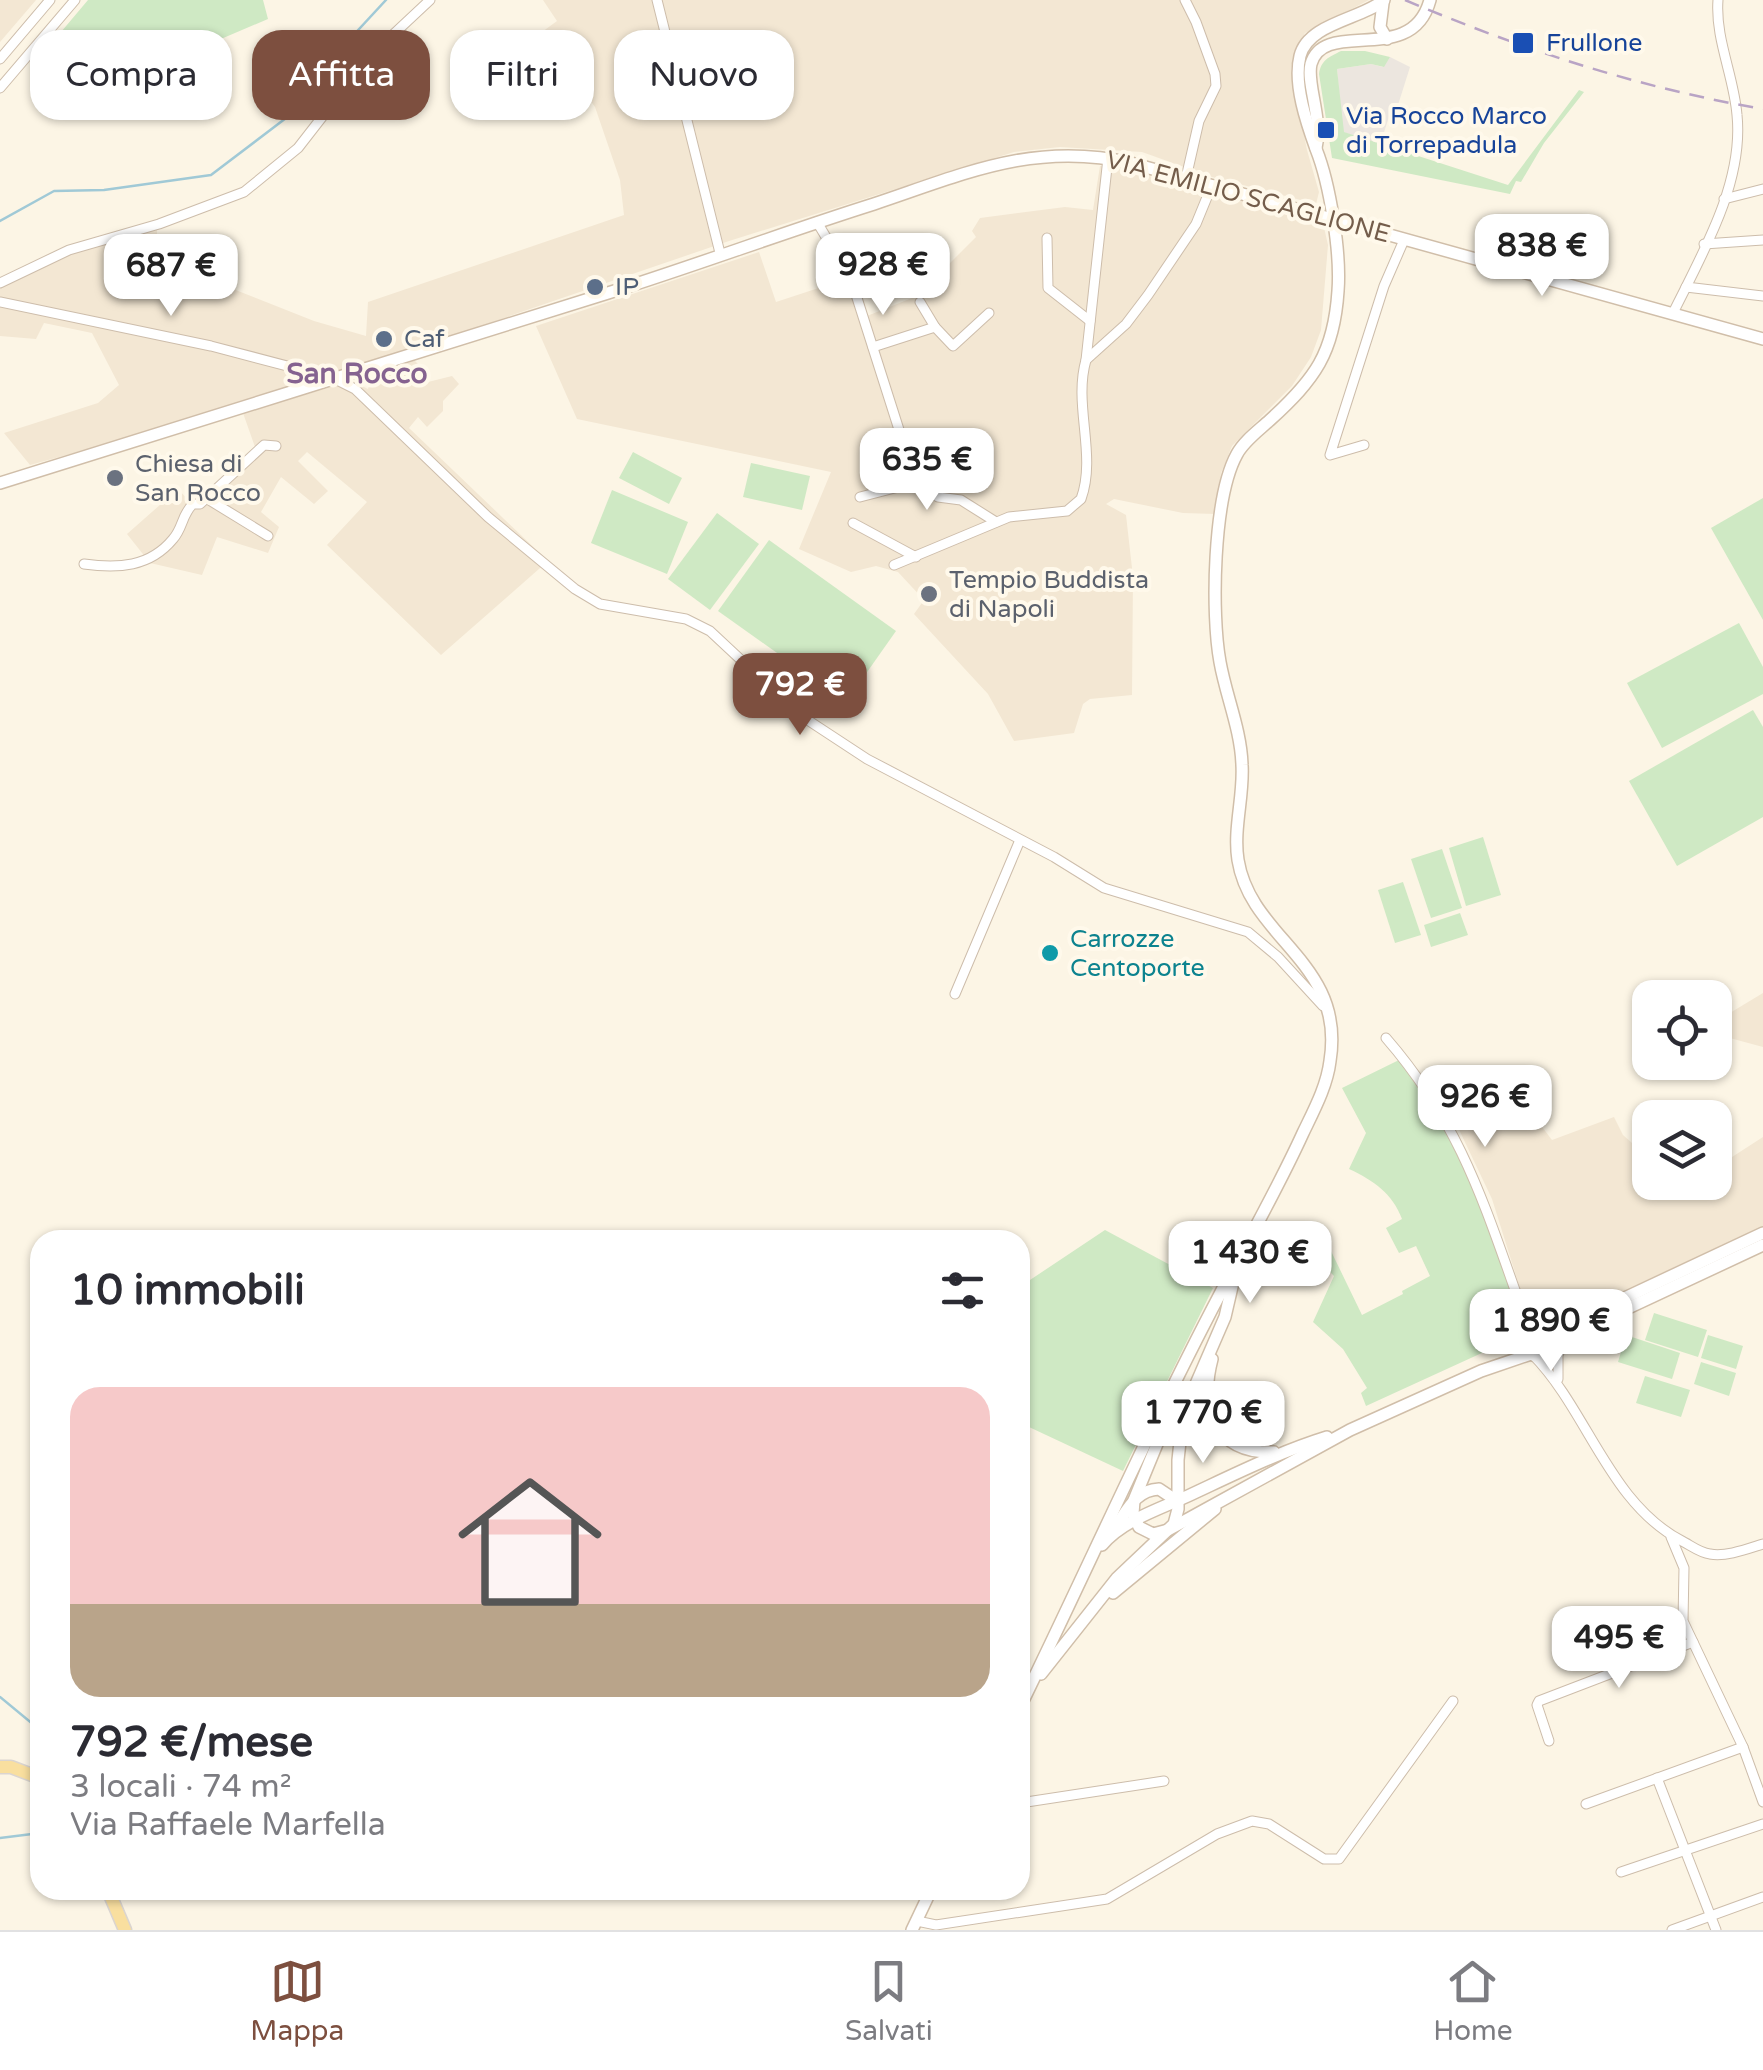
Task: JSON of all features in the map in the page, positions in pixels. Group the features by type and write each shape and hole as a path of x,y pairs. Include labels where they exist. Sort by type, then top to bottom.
{"main road":[{"path":"1316,148 1319,130 1311,66 1316,54 1344,41 1387,40 1418,25 1430,0"},
{"path":"1384,2 1380,28 1387,40"},
{"path":"1030,1686 1184,1368 1289,1164 1322,1091 1330,1061 1330,1016 1314,975 1242,880 1237,856 1242,760 1220,660 1215,568 1223,508 1238,452 1302,390 1330,344 1338,288 1332,219 1310,134 1300,77 1302,49 1316,35 1384,2"},
{"name":"VIA EMILIO SCAGLIONE","path":"0,482 616,291 720,253 1029,156 1108,158 1763,340"},
{"path":"1134,1500 1134,1521 1139,1528 1153,1534 1168,1530 1350,1430 1481,1371 1532,1340 1763,1233"},
{"path":"1532,1340 1543,1354 1567,1336 1763,1244"},
{"path":"1030,1688 1117,1578 1177,1517 1183,1414 1231,1298 1236,1265"},
{"path":"1218,1333 1206,1383 1214,1421 1232,1443 1244,1449 1283,1452"},
{"path":"1532,1340 1549,1346"},
{"path":"1092,1558 1134,1500 1184,1368"},
{"path":"1108,1538 1134,1521 1283,1452 1350,1430"},
{"path":"1134,1500 1145,1491 1159,1489 1177,1501"},
{"path":"1078,1628 1153,1557 1242,1489"},
{"path":"0,1767 30,1775"},
{"path":"112,1900 126,1930"},
{"path":"914,1925 926,1900"}],"street":[{"path":"0,88 75,0"},
{"path":"0,283 69,250 159,224 244,192 298,148 368,58 430,0"},
{"path":"657,0 720,253"},
{"path":"1184,0 1196,22 1216,86 1199,121 1186,178"},
{"path":"1674,313 1724,200 1736,150 1738,120 1718,0"},
{"path":"14,72 5,71 0,62 9,48 49,1 63,14"},
{"path":"9,48 24,60"},
{"path":"894,565 1009,517 1067,511 1082,500 1086,462 1081,377 1108,158"},
{"path":"1086,360 1126,324 1148,295 1196,224 1212,185"},
{"path":"1724,200 1763,189"},
{"path":"817,222 851,279 902,436"},
{"path":"1047,238 1048,288 1090,321"},
{"path":"1364,444 1330,455 1384,286 1404,240"},
{"path":"1704,244 1763,240"},
{"path":"1686,287 1763,296"},
{"path":"0,302 211,346 333,378 361,392 488,517 575,589 600,604 686,619 710,631 800,715 867,759 1104,888 1248,932 1288,967 1330,1016"},
{"path":"920,302 953,346 989,313"},
{"path":"873,347 935,327"},
{"path":"84,564 130,567 148,558 172,540 184,512 206,498 264,445 276,446"},
{"path":"860,497 914,483 938,498 961,500 996,522"},
{"path":"206,498 268,536"},
{"path":"853,523 916,557"},
{"path":"955,994 1020,840"},
{"path":"1386,1038 1430,1096 1465,1153 1499,1237 1532,1340 1628,1493 1647,1517 1669,1535 1711,1555"},
{"path":"1559,1383 1558,1355 1567,1336"},
{"path":"1549,1346 1559,1383"},
{"path":"1669,1535 1684,1568 1680,1611 1743,1747 1763,1802"},
{"path":"1684,1568 1698,1557 1763,1544"},
{"path":"1549,1741 1538,1702 1693,1642"},
{"path":"914,1925 1107,1900 1217,1834 1252,1822 1269,1824 1324,1859 1339,1859 1453,1701"},
{"path":"1586,1804 1743,1747"},
{"path":"1657,1778 1716,1930"},
{"path":"1030,1802 1164,1782"},
{"path":"1621,1872 1763,1824"},
{"path":"1672,1930 1763,1897"}],"shaded area":[{"path":"0,0 36,0 0,42"},
{"path":"543,0 1369,0 1305,33 1293,57 1291,69 1319,192 1316,204 1212,177 1142,152 1060,147 1014,152 729,241 387,358 161,429 30,465 4,433 98,403 119,385 92,333 44,323 36,339 0,336 0,286 66,247 157,230 157,282 233,289 314,321 366,336 368,302 624,215 620,180 594,106 594,30 545,30 557,21"},
{"path":"1390,57 1410,67 1380,145 1343,132 1337,69 1371,64 1383,67"},
{"path":"1100,166 1323,223 1328,245 1321,330 1311,357 1292,386 1232,446 1221,473 1215,514 1183,513 1114,499 1106,504 1126,515 1133,577 1132,695 1090,699 1083,704 1074,733 1014,741 988,694 914,614 924,600 898,572 876,566 851,572 799,549 831,472 577,419 536,326 759,252 776,302 857,279 867,316 917,296 976,237 972,231 980,218 1065,207 1093,210"},
{"path":"414,360 425,371 414,379 420,384 452,376 459,384 443,401 443,411 427,427 418,417 409,428 548,561 441,655 327,545 367,502 307,452 298,461 328,491 314,504 281,477 261,512 279,527 268,553 217,537 202,575 150,563 127,534 178,489 191,503 203,495 255,447 243,413 352,381 368,389 370,384"},
{"path":"1763,993 1763,1047 1732,1039 1732,1012"},
{"path":"1510,1085 1552,1140 1614,1117 1632,1143 1632,1200 1732,1200 1732,1157 1763,1137 1763,1226 1554,1323 1541,1324 1524,1301 1492,1199 1454,1119"}],"green space":[{"path":"88,0 263,0 268,19 232,34 232,30 63,30"},
{"path":"1341,51 1390,57 1384,67 1371,64 1337,69 1344,132 1508,185 1579,90 1584,92 1510,194 1332,158 1319,74 1324,62"},
{"path":"633,452 682,478 669,504 619,478"},
{"path":"751,463 810,476 802,510 743,497"},
{"path":"612,490 688,522 667,574 591,543"},
{"path":"1763,498 1763,620 1711,528"},
{"path":"717,513 759,544 710,610 668,579"},
{"path":"769,540 896,631 846,702 718,611"},
{"path":"1739,623 1763,667 1763,694 1662,748 1627,683"},
{"path":"1753,710 1763,727 1763,817 1677,866 1629,781"},
{"path":"1483,837 1501,895 1466,906 1449,848"},
{"path":"1442,849 1462,908 1431,918 1411,859"},
{"path":"1403,882 1421,935 1395,943 1378,890"},
{"path":"1460,913 1468,935 1431,947 1424,925"},
{"path":"1399,1060 1442,1122 1465,1171 1512,1291 1518,1329 1508,1341 1366,1406 1361,1393 1367,1388 1343,1349 1313,1322 1334,1276 1310,1251 1330,1249 1362,1315 1430,1276 1416,1246 1399,1253 1386,1228 1402,1219 1388,1195 1349,1169 1366,1133 1342,1088"},
{"path":"1105,1230 1213,1288 1123,1471 1030,1427 1030,1280"},
{"path":"1654,1313 1707,1330 1698,1357 1645,1340"},
{"path":"1626,1335 1680,1353 1672,1379 1618,1362"},
{"path":"1708,1335 1743,1346 1736,1369 1701,1358"},
{"path":"1701,1362 1736,1373 1729,1396 1694,1384"},
{"path":"1645,1376 1690,1390 1681,1417 1636,1403"}],"waterway":[{"path":"0,221 54,191 104,190 211,175 290,115 311,81 386,0"},
{"path":"0,1697 30,1722"},
{"path":"0,1838 30,1834"}],"railway":[{"path":"1405,0 1581,65 1671,90 1763,109"}],"place":[{"name":"Frullone","path":"1523,43"},
{"name":"Via Rocco Marco di Torrepadula","path":"1326,130"},
{"name":"IP","path":"595,287"},
{"name":"Caf","path":"384,339"},
{"name":"Chiesa di San Rocco","path":"115,478"},
{"name":"Tempio Buddista di Napoli","path":"929,594"},
{"name":"Carrozze Centoporte","path":"1050,953"}],"district":[{"name":"San Rocco","path":"357,374"}]}
